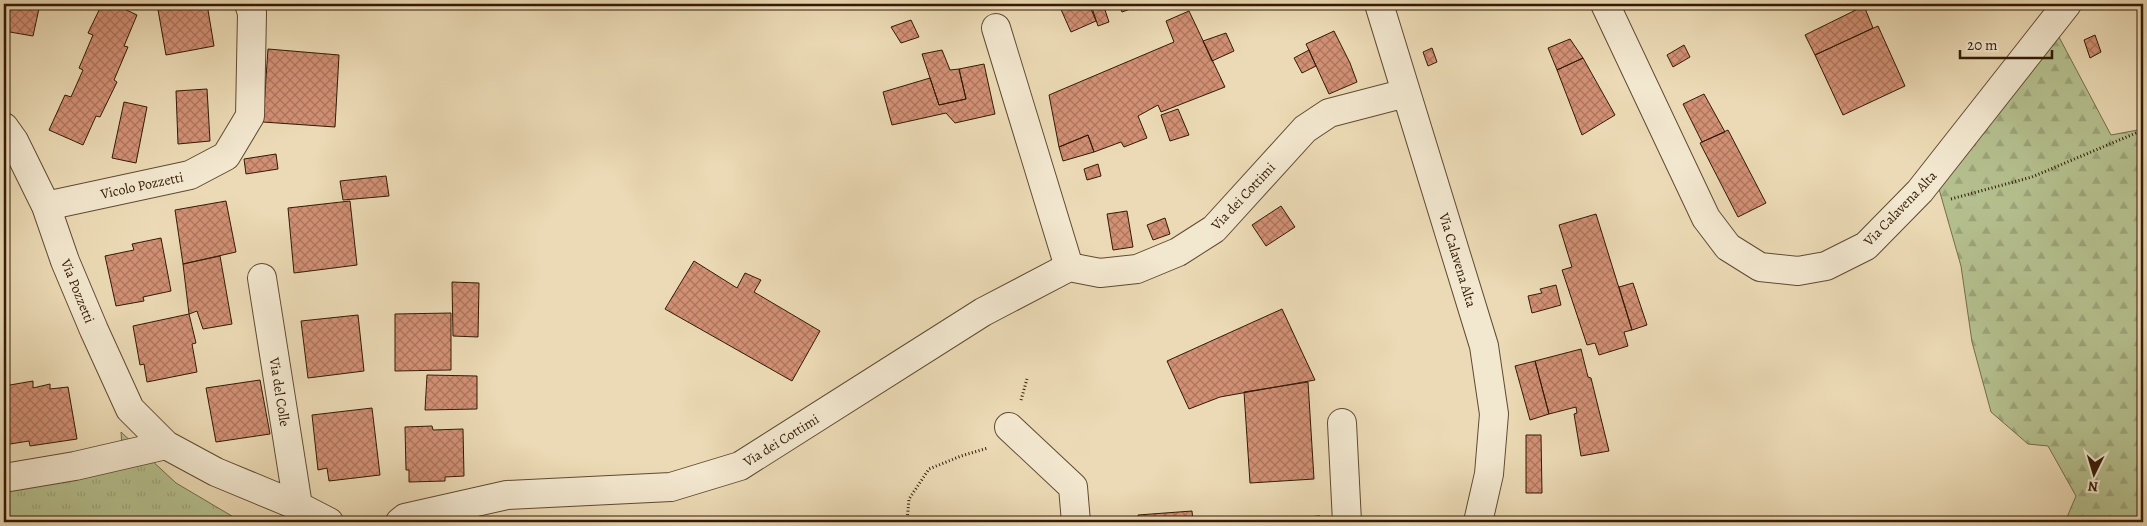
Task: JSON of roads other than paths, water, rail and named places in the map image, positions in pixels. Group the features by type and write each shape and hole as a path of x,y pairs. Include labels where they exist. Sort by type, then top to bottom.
{"street":[{"name":"Vicolo Pozzetti","path":"46,206 190,174 226,156 250,116 252,13 248,4"},
{"name":"Via Calavena Alta","path":"1379,4 1484,346 1494,414 1489,474 1478,522"},
{"name":"Via Calavena Alta","path":"1605,4 1706,218 1728,247 1760,267 1798,271 1826,266 1866,246 1920,191 2067,4"},
{"path":"996,28 1069,267"},
{"name":"Via dei Cottimi","path":"400,522 405,518 507,495 671,487 740,466 983,312 1069,267 1100,273 1137,269 1178,252 1214,229 1305,129 1329,113 1406,93"},
{"name":"Via Pozzetti","path":"4,127 14,141 46,206 65,260 130,409 166,445 216,472 298,506 329,522"},
{"name":"Via del Colle","path":"262,278 298,506"},
{"path":"1342,423 1346,522"},
{"path":"1009,427 1073,487 1076,522"},
{"path":"4,478 75,466 166,445"}]}
